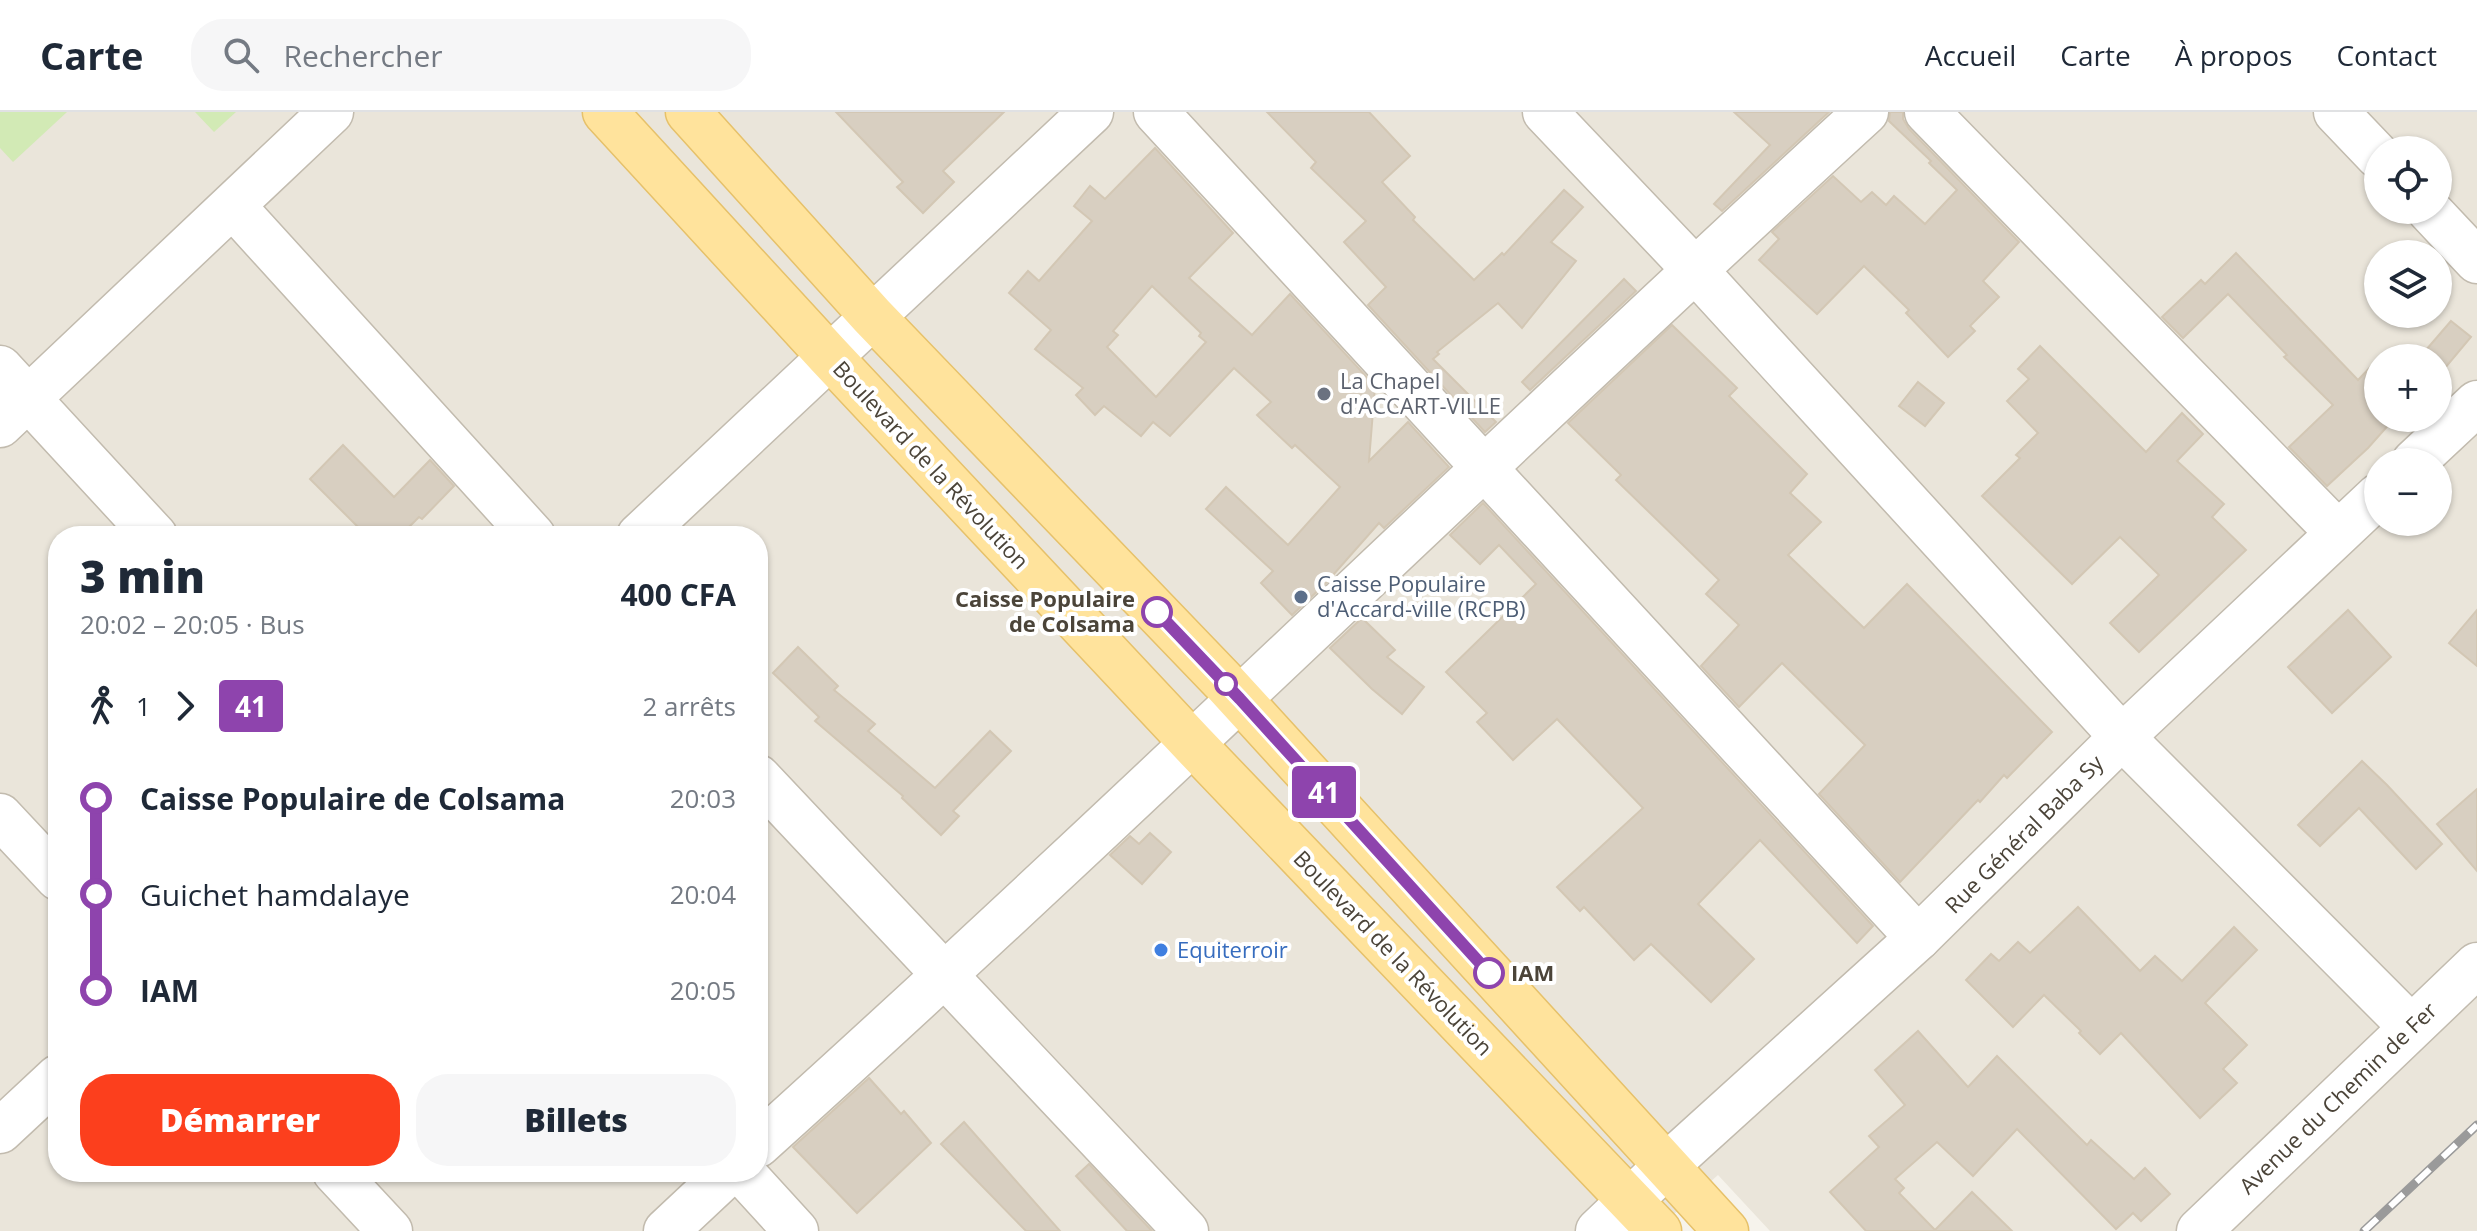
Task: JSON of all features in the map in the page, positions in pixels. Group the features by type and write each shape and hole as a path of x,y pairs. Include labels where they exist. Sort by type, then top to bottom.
{"main road":[{"name":"Boulevard de la Révolution","path":"605,112 1193,744 1659,1231"},
{"path":"688,112 872,316 1240,699 1726,1231"}],"street":[{"path":"144,526 9,397 233,206 331,112"},
{"path":"650,526 1091,112"},
{"path":"1156,112 1918,938"},
{"path":"1545,112 1694,269 2122,737 2411,1027"},
{"path":"768,1136 946,976 1694,269 1866,112"},
{"path":"1927,112 2338,533"},
{"path":"2336,112 2364,141"},
{"path":"233,206 524,526"},
{"path":"2442,224 2477,261"},
{"path":"2429,448 2477,403"},
{"name":"Rue Général Baba Sy","path":"1598,1231 1918,938 2122,737 2364,509"},
{"path":"768,788 1186,1231"},
{"path":"0,816 48,867"},
{"name":"Avenue du Chemin de Fer","path":"2199,1231 2477,965"},
{"path":"0,1131 48,1086"},
{"path":"344,1182 390,1231"},
{"path":"666,1231 718,1182"},
{"path":"751,1182 796,1231"}],"shaded area":[{"path":"0,112 2477,112 2477,1231 1770,1231 1718,1175 1655,1231 0,1231"}],"green space":[{"path":"0,112 67,112 13,162 0,148"},
{"path":"195,112 236,112 214,132"}],"building":[{"path":"836,112 1004,112 943,171 954,182 923,213 897,187 903,182"},
{"path":"1267,112 1369,112 1410,156 1382,182 1415,217 1413,220 1474,280 1502,253 1504,255 1564,190 1583,207 1551,242 1576,261 1522,328 1498,303 1437,352 1439,354 1433,359 1496,422 1485,432 1368,305 1386,287 1344,242 1366,221 1311,168 1316,162"},
{"path":"1734,112 1829,112 1722,211 1714,204 1770,145"},
{"path":"1890,112 1903,112 1909,129 2019,242 1983,281 1999,297 1970,326 1975,331 1948,357 1906,313 1909,310 1864,266 1817,314 1759,260 1779,239 1772,232 1833,176 1861,202 1872,192 1886,205 1894,196 1925,224 1957,190 1889,121"},
{"path":"1155,148 1233,233 1189,278 1252,335 1290,294 1375,386 1369,461 1408,422 1449,467 1384,528 1379,523 1326,583 1292,615 1261,583 1273,571 1206,509 1226,487 1288,545 1340,487 1257,415 1271,402 1234,368 1170,436 1153,422 1141,436 1104,406 1095,415 1076,395 1083,388 1035,349 1051,330 1009,293 1028,271 1039,281 1092,221 1074,206 1090,186 1105,199","holes":["1152,286 1201,333 1199,336 1206,342 1156,397 1107,347 1118,335 1113,331"]},
{"path":"2236,253 2358,380 2364,374 2364,432 2382,432 2327,486 2289,447 2333,405 2284,357 2287,355 2228,294 2183,338 2162,317 2201,280 2205,284"},
{"path":"1624,279 1636,291 1530,390 1522,382"},
{"path":"2452,322 2471,337 2452,360 2452,344 2431,344 2445,328 2452,328"},
{"path":"1672,325 1737,388 1729,396 1807,474 1790,493 1821,522 1788,555 1864,628 1907,584 2052,732 2007,778 2004,775 1980,802 1978,800 1900,882 1819,794 1865,745 1782,663 1739,707 1701,666 1739,625 1706,594 1719,580 1616,480 1621,475 1568,423"},
{"path":"2040,346 2146,452 2182,413 2203,434 2177,461 2224,504 2212,517 2246,550 2139,652 2110,623 2159,575 2120,537 2072,584 1982,496 2020,458 2016,455 2038,433 2007,401 2029,379 2018,369"},
{"path":"1918,382 1944,403 1925,426 1899,406"},
{"path":"343,445 394,497 430,460 454,486 422,519 419,517 410,526 357,526 310,479"},
{"path":"1483,503 1873,926 1857,943 1760,840 1698,904 1754,959 1711,1002 1651,944 1634,960 1584,907 1580,911 1557,887 1643,808 1557,719 1513,760 1477,722 1487,713 1446,672 1536,584 1499,545 1480,564 1450,535"},
{"path":"2348,610 2391,657 2332,713 2288,667"},
{"path":"2477,610 2477,666 2449,643"},
{"path":"1362,618 1395,650 1387,657 1424,687 1402,714 1330,648"},
{"path":"798,647 838,686 834,690 875,724 868,731 935,788 990,731 1011,751 953,811 959,816 941,835 903,796 815,721 819,717 773,673"},
{"path":"2362,761 2442,844 2416,869 2359,808 2320,846 2298,825"},
{"path":"2477,789 2477,871 2437,824"},
{"path":"1150,833 1171,852 1142,884 1110,855 1130,836 1139,844"},
{"path":"2078,907 2140,971 2155,956 2182,981 2234,927 2257,950 2205,1003 2247,1045 2223,1069 2237,1083 2200,1118 2121,1033 2100,1054 2044,995 2013,1027 1966,980 1991,954 1999,961 2018,942 2030,953"},
{"path":"1918,1031 1968,1087 1997,1056 2087,1145 2091,1140 2134,1179 2145,1168 2170,1194 2141,1221 2133,1213 2116,1229 2017,1129 1973,1176 1937,1142 1895,1179 1904,1188 1899,1193 1935,1230 1972,1192 2012,1231 1866,1231 1830,1192 1879,1147 1869,1136 1905,1105 1875,1070"},
{"path":"869,1078 901,1114 904,1111 931,1143 857,1213 793,1147"},
{"path":"964,1122 1060,1231 1026,1231 941,1144"},
{"path":"1089,1164 1152,1231 1127,1231 1076,1176"}],"railway":[{"path":"2364,1231 2477,1125"}],"bus line":[{"name":"41","path":"1157,612 1489,973"}],"place":[{"name":"La Chapel d'ACCART-VILLE","path":"1324,394"},
{"name":"Caisse Populaire d'Accard-ville (RCPB)","path":"1301,597"},
{"name":"Caisse Populaire de Colsama","path":"1157,612"},
{"name":"Equiterroir","path":"1161,950"},
{"name":"IAM","path":"1489,973"}]}
